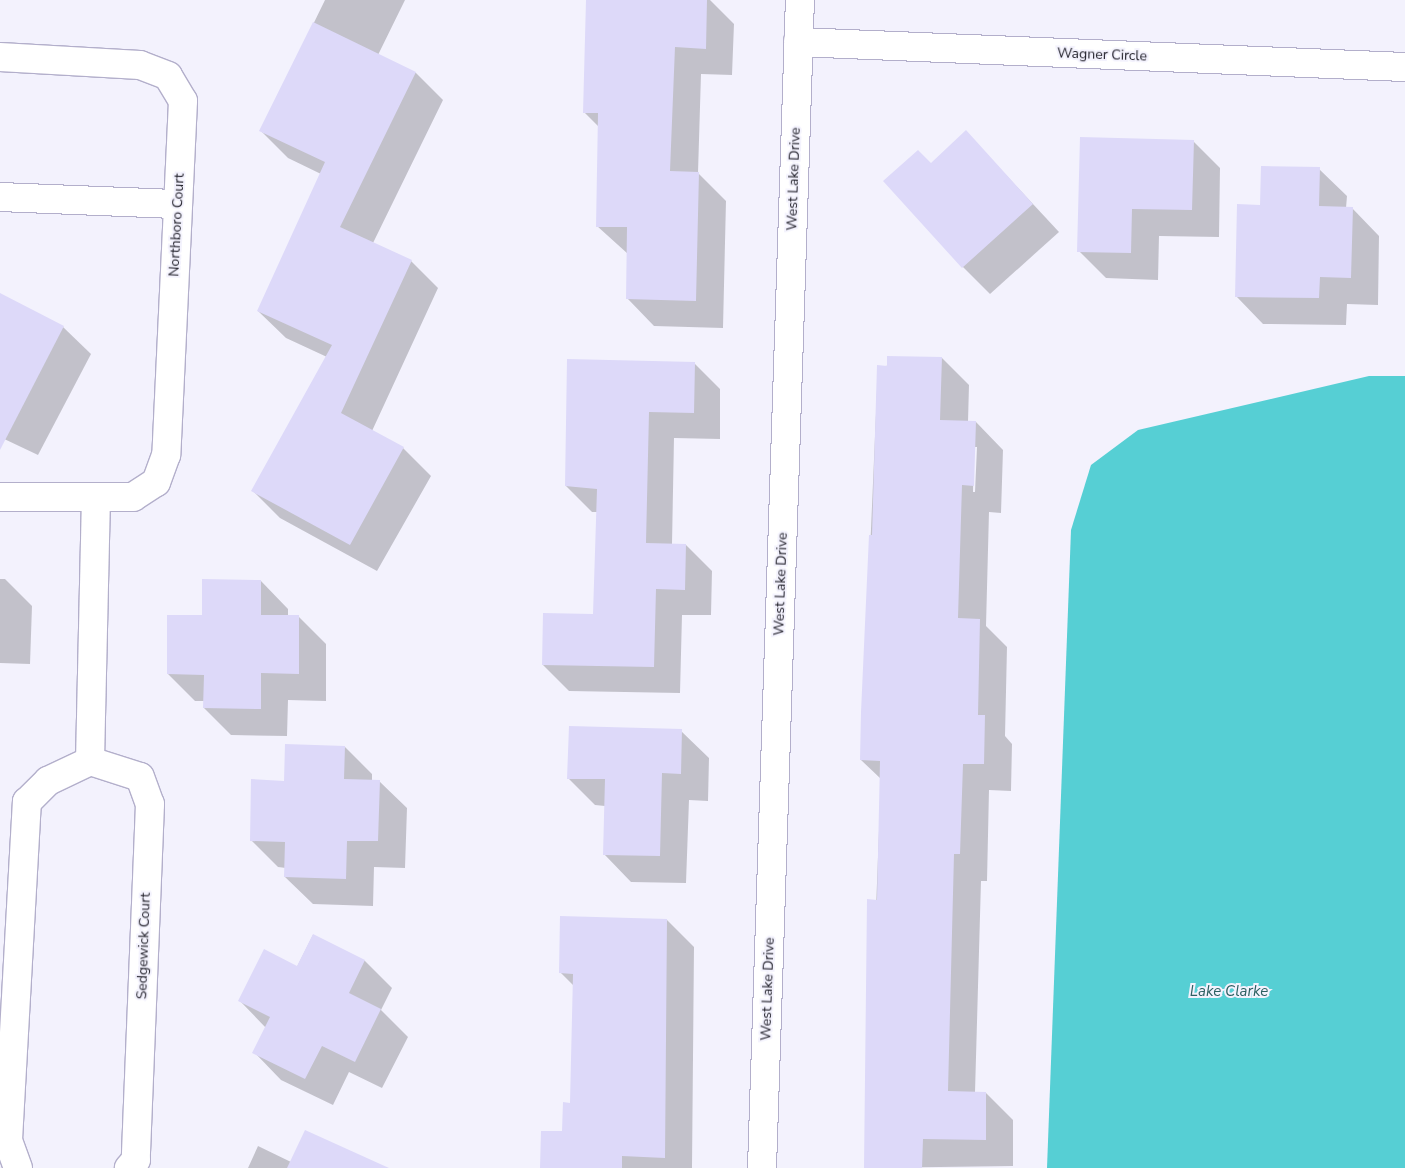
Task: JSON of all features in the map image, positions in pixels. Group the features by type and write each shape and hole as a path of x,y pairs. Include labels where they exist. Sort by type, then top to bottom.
{"street":[{"name":"West Lake Drive","path":"762,1168 800,0"},
{"name":"Wagner Circle","path":"798,42 1405,67"},
{"name":"Northboro Court","path":"0,58 140,65 168,76 183,100 166,455 156,482 133,497 96,499 0,496"},
{"path":"0,197 178,204"},
{"path":"18,1168 8,1140 27,802 48,781 90,761 96,499"},
{"name":"Sedgewick Court","path":"90,761 140,777 150,804 136,1160 129,1168"}],"water":[{"name":"Lake Clarke","path":"1369,376 1405,376 1405,1168 1047,1168 1071,530 1091,465 1138,430"}],"building":[{"path":"586,0 707,0 706,49 675,47 670,171 699,172 696,301 626,299 627,227 596,227 598,113 583,113"},
{"path":"313,22 416,72 340,227 412,260 341,413 404,447 350,545 251,491 332,345 257,311 325,162 259,131"},
{"path":"966,130 1033,204 962,268 883,181 918,150 931,163"},
{"path":"1080,137 1194,140 1192,210 1132,209 1131,253 1077,252"},
{"path":"1261,166 1320,167 1319,206 1353,207 1351,278 1320,277 1319,298 1235,297 1237,204 1260,205"},
{"path":"0,293 64,326 0,450"},
{"path":"887,356 942,357 940,420 976,421 974,486 962,485 958,618 980,619 978,715 985,715 984,764 963,764 960,854 954,854 948,1091 986,1092 986,1140 923,1139 922,1168 864,1168 867,899 877,900 880,761 860,760 861,712 869,535 872,535 877,365 887,366"},
{"path":"567,359 695,362 694,413 649,412 646,543 686,544 685,590 656,589 654,667 542,665 543,613 593,614 597,489 565,486"},
{"path":"202,579 261,580 261,615 299,615 299,674 261,673 261,709 203,708 204,675 167,674 167,615 202,615"},
{"path":"569,726 682,729 681,774 662,773 660,856 603,855 605,779 567,779"},
{"path":"285,744 345,746 344,779 380,780 378,841 347,841 346,879 284,877 285,842 250,841 251,779 284,781"},
{"path":"560,916 667,919 665,1158 622,1156 622,1168 540,1168 541,1131 562,1131 563,1102 570,1103 573,974 559,973"},
{"path":"313,934 365,960 349,993 381,1009 355,1062 322,1046 305,1079 252,1053 270,1017 238,1001 264,949 297,966"},
{"path":"305,1130 389,1168 287,1168"}]}
